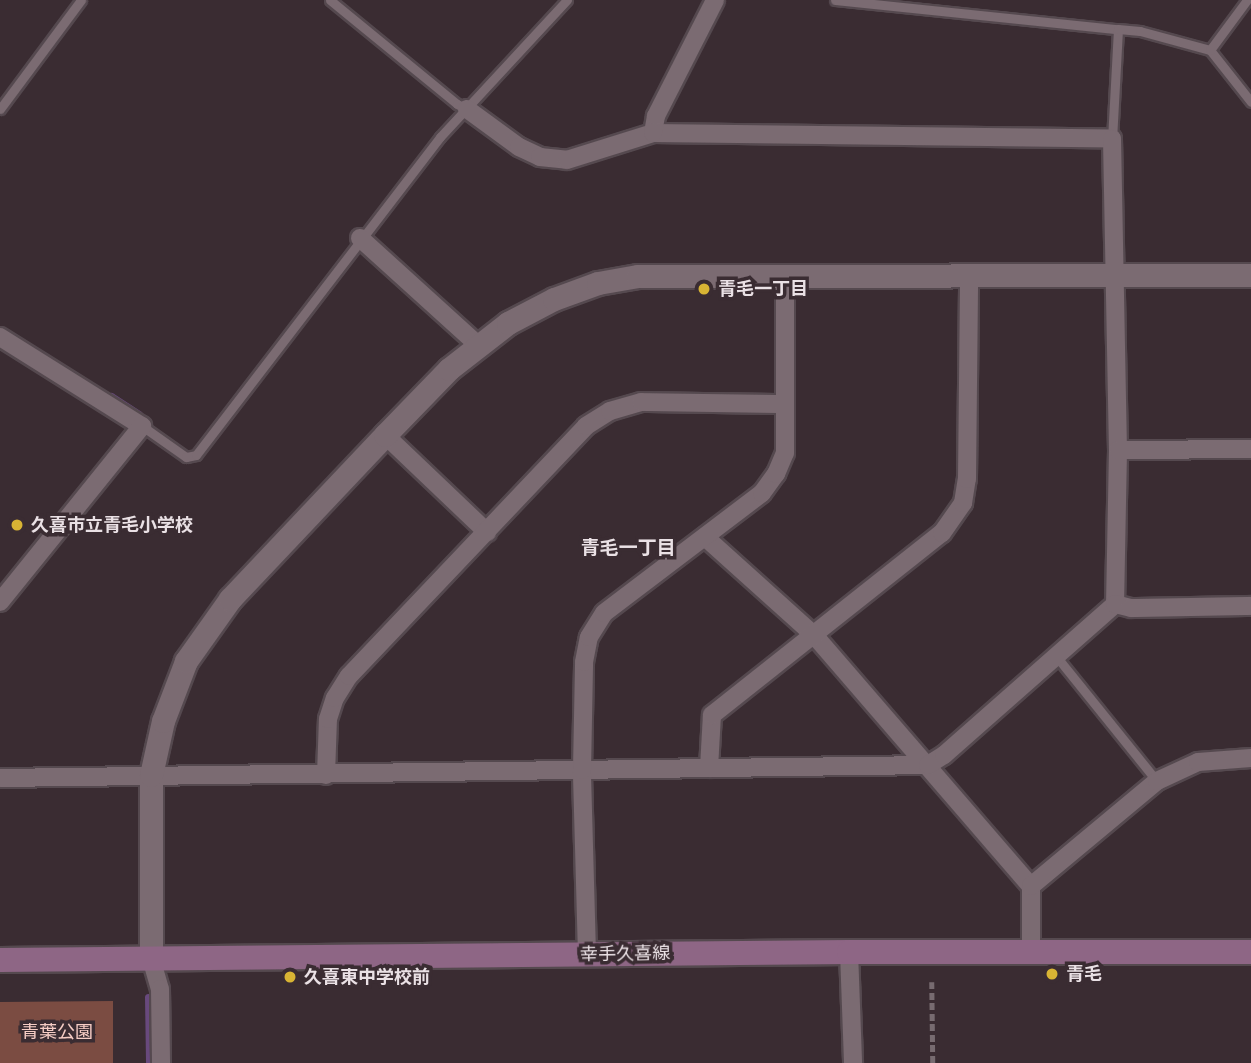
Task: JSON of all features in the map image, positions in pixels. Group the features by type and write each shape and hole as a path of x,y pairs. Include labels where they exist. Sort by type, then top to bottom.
{"main road":[{"name":"幸手久喜線","path":"0,960 849,952 1251,952"}],"street":[{"path":"653,132 656,116 715,0"},
{"path":"0,778 928,765 944,755 1115,604 1118,450 1112,139 653,132 567,160 540,158 519,148 467,108"},
{"path":"360,238 477,344"},
{"path":"161,1063 160,989 151,958 151,775 171,695 186,661 230,599 385,435 477,344 508,323 554,299 598,283 679,274 1251,275"},
{"path":"587,954 583,770 584,662 589,637 604,613 762,493 776,474 785,453 785,274"},
{"path":"709,768 712,715 942,533 963,503 967,479 969,274"},
{"path":"0,337 142,426 0,602"},
{"path":"326,775 328,719 335,698 349,676 586,426 610,411 641,402 785,404"},
{"path":"385,435 487,532"},
{"path":"1118,450 1251,449"},
{"path":"705,537 814,635 1031,886 1031,954"},
{"path":"1115,604 1130,608 1251,606"},
{"path":"1031,886 1157,781 1198,762 1251,758"},
{"path":"849,952 853,1063"}],"lane":[{"path":"0,110 81,0"},
{"path":"330,0 457,104 467,108"},
{"path":"142,426 186,457 196,455 440,137 567,0"},
{"path":"835,0 1140,31 1210,50 1251,103"},
{"path":"1210,50 1247,0"},
{"path":"1112,139 1118,29"},
{"path":"1056,656 1157,781"}],"path":[{"path":"932,982 933,1063"}],"green space":[{"name":"青葉公園","path":"113,1001 113,1063 0,1063 0,1002"}],"waterway":[{"path":"111,396 139,414"},
{"path":"148,997 149,1063"}],"place":[{"name":"青毛一丁目","path":"704,289"},
{"name":"久喜市立青毛小学校","path":"17,525"},
{"name":"青毛","path":"1052,974"},
{"name":"久喜東中学校前","path":"290,977"}],"district":[{"name":"青毛一丁目","path":"628,548"}]}
